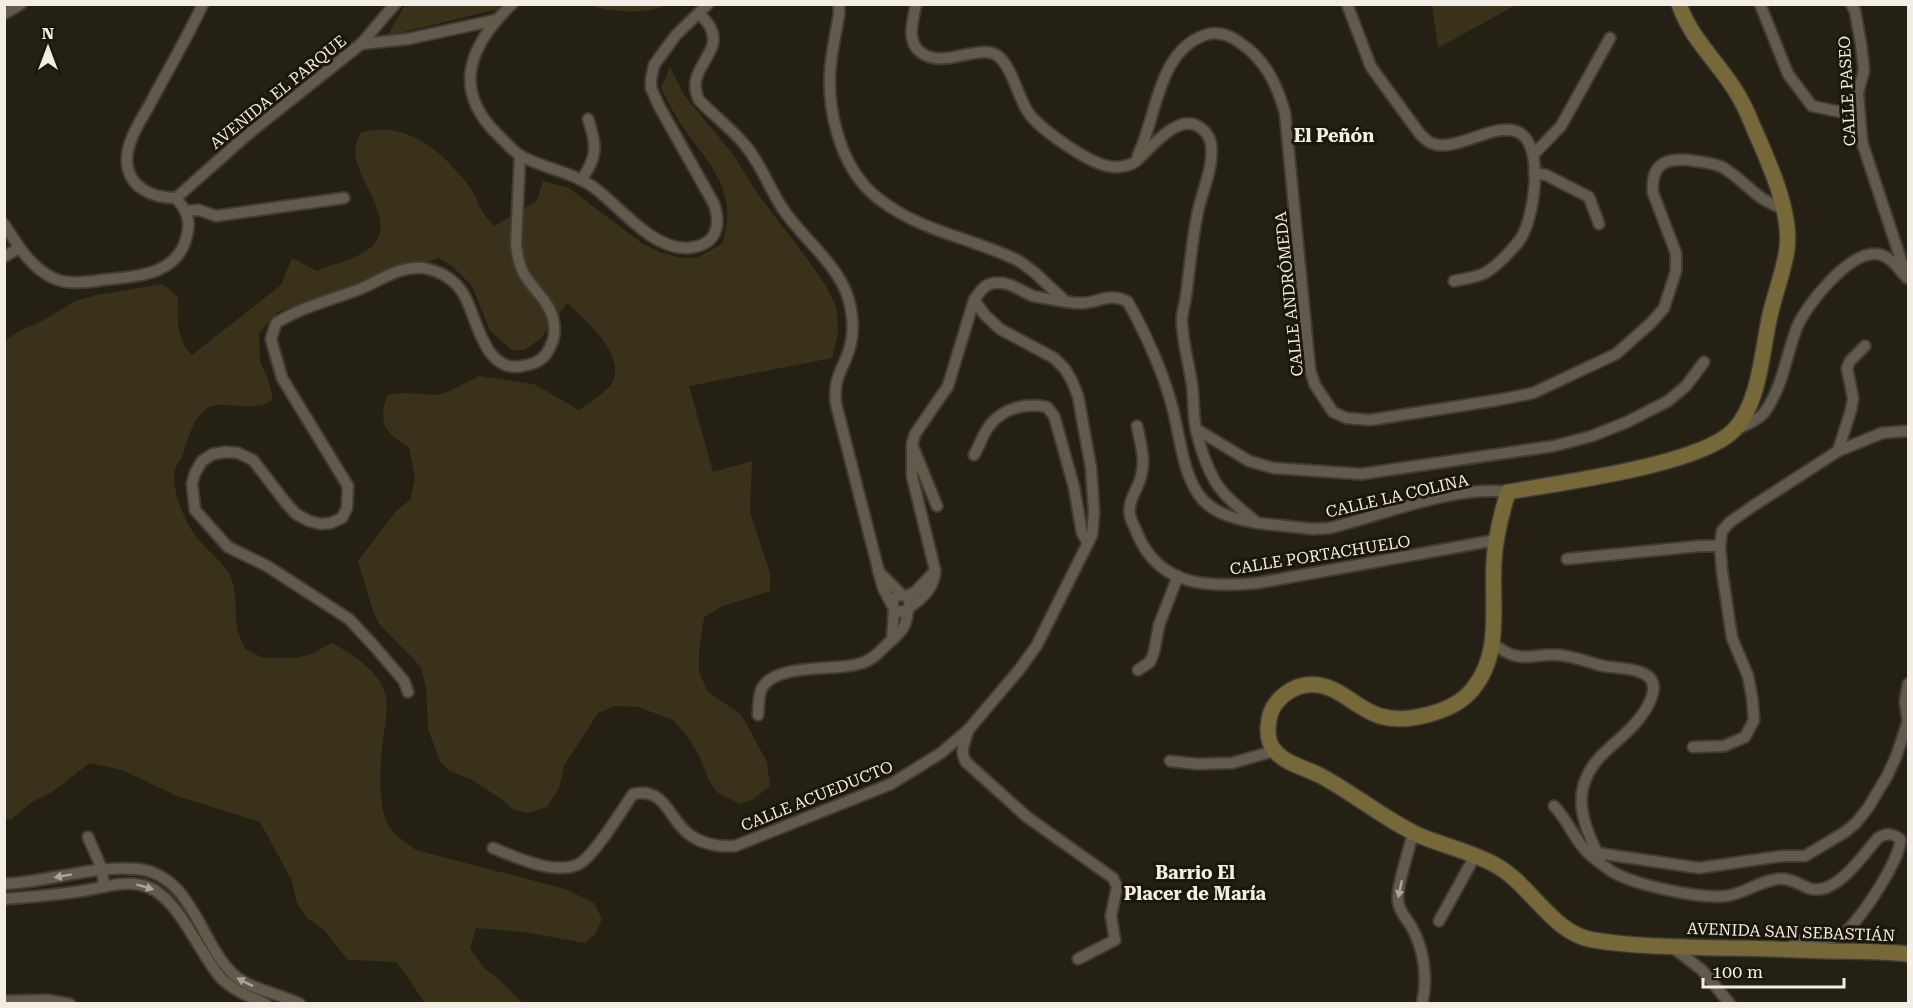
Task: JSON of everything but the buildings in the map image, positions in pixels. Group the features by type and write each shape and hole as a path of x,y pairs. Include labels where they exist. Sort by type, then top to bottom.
{"street":[{"path":"4,14 21,4"},
{"path":"4,224 33,264 53,278 67,281 81,282 151,273 178,259 189,226 187,211 176,198 160,198 140,188 128,170 127,159 135,133 203,4"},
{"name":"AVENIDA EL PARQUE","path":"176,198 247,135 361,44 395,4"},
{"path":"512,4 496,20 474,58 469,79 471,95 485,121 520,155 596,188 639,227 668,245 687,248 712,238 719,223 714,204 658,106 651,88 651,80 654,65 676,34 708,4"},
{"path":"838,4 839,14 830,74 831,97 841,144 850,165 864,186 901,213 1019,261 1065,300"},
{"path":"916,4 911,27 917,51 938,59 961,57 974,53 996,55 1004,62 1028,113 1081,155 1103,166 1123,167 1133,163 1160,136 1178,126 1190,124 1198,126 1209,136 1211,145 1209,167 1198,211 1181,321 1192,385 1196,429 1216,482 1257,523"},
{"path":"1347,4 1371,67 1429,143 1442,146 1509,129 1521,134 1531,145 1534,173 1531,215 1520,240 1502,260 1484,273 1454,281"},
{"path":"1679,4 1700,46 1733,86 1741,101 1774,178 1784,210 1788,235 1787,250 1752,396 1746,412 1734,430"},
{"path":"1760,4 1788,74 1812,106 1860,116"},
{"name":"CALLE PASEO","path":"1851,4 1855,11 1862,44 1864,70 1858,93 1862,142 1908,278"},
{"path":"699,13 711,29 713,41 695,81 695,91 699,100 746,146 784,211 840,278 848,297 852,316 850,347 840,368 835,388 839,418 873,542 883,588 893,607 899,612 924,597 935,578 912,476 912,444 919,428 948,386 974,300"},
{"path":"361,44 408,39 496,20"},
{"name":"CALLE ANDRÓMEDA","path":"1133,163 1143,144 1168,72 1174,60 1190,44 1209,34 1220,34 1233,37 1252,52 1278,88 1285,113 1310,370 1315,386 1333,412 1346,418 1370,420 1533,393 1616,354 1643,331 1664,308 1676,271 1676,254 1653,193 1652,184 1656,170 1665,162 1679,159 1710,162 1724,168 1763,199 1784,210"},
{"path":"1533,155 1562,126 1610,38"},
{"path":"581,180 593,162 595,153 588,119"},
{"path":"408,692 404,681 349,619 267,566 228,547 195,510 192,484 202,461 213,454 238,453 253,460 296,514 321,525 342,518 347,508 348,486 282,378 271,339 276,323 291,314 362,288 393,273 420,267 446,276 464,294 484,343 493,356 505,364 519,367 533,364 545,357 555,334 555,322 548,305 524,274 517,257 520,155"},
{"path":"1534,173 1546,175 1588,197 1599,224"},
{"path":"187,211 199,210 216,216 344,198"},
{"path":"4,257 20,249"},
{"path":"1170,761 1197,764 1232,763 1274,751 1268,730 1273,709 1276,702 1292,689 1300,686 1320,684 1330,687 1379,716 1393,718 1418,717 1434,713 1461,700 1470,693 1486,668 1493,644 1493,580 1496,540 1508,492 1672,459 1708,446 1734,430 1751,423 1762,415 1783,377 1793,339 1804,313 1817,294 1850,264 1875,254 1884,256 1894,263 1908,278"},
{"name":"CALLE LA COLINA","path":"974,300 983,288 991,283 1000,282 1035,296 1078,304 1111,297 1119,297 1128,302 1157,359 1170,399 1192,485 1202,499 1215,510 1230,517 1257,523 1313,529 1330,528 1443,498 1495,491 1508,492"},
{"name":"CALLE ACUEDUCTO","path":"493,848 526,862 550,866 570,866 580,863 608,832 633,794 644,792 655,795 689,835 708,844 722,847 735,846 891,784 940,753 969,729 1037,645 1088,543 1094,525 1091,468 1075,387 1065,369 1054,358 1000,329 985,315 974,300"},
{"path":"1838,451 1851,410 1852,390 1847,368 1850,361 1865,346"},
{"path":"1196,429 1249,461 1273,468 1361,474 1554,446 1592,436 1628,422 1668,401 1686,386 1704,362"},
{"path":"974,455 988,426 998,417 1010,410 1031,404 1047,407 1054,416 1074,487 1082,533 1088,543"},
{"name":"CALLE PORTACHUELO","path":"1137,426 1143,465 1142,476 1131,499 1130,516 1140,542 1161,567 1202,585 1258,583 1496,540"},
{"path":"1693,747 1724,746 1745,737 1754,720 1748,676 1732,638 1720,546 1722,531 1730,522 1838,451 1882,433 1908,431"},
{"path":"912,444 937,506"},
{"path":"1567,559 1720,546"},
{"path":"758,716 760,693 763,686 770,680 813,668 860,664 877,655 902,631 910,601 878,570"},
{"path":"892,640 895,597 915,592 935,570"},
{"path":"1138,670 1150,662 1159,625 1178,576"},
{"path":"1493,644 1518,656 1559,655 1608,667 1630,668 1650,678 1653,684 1650,700 1638,721 1600,758 1585,778 1580,807 1599,858 1612,872 1640,883 1707,896 1729,896 1774,879 1823,890 1840,881 1884,834 1893,834 1900,839 1899,851 1893,863 1857,921 1848,930 1838,937 1797,941 1787,950"},
{"path":"1554,806 1588,853 1599,858 1699,868 1782,856 1805,856 1835,839 1856,823 1887,776 1908,722 1905,701 1908,684"},
{"path":"969,729 962,748 966,762 1027,817 1113,878 1117,887 1111,916 1115,940 1078,959"},
{"name":"AVENIDA SAN SEBASTIÁN","path":"1274,751 1288,761 1321,776 1413,832 1498,867 1572,933 1593,940 1672,947 1907,952"},
{"path":"1413,832 1398,900 1403,916 1419,945 1425,980 1422,1004"},
{"path":"88,837 102,869 104,887"},
{"path":"1439,921 1475,856"},
{"path":"4,884 102,869 139,869 155,874 178,891 198,918 231,973 247,984 300,1004"},
{"path":"4,899 43,896 128,883 142,885 161,894 180,917 220,977 239,992 266,1004"},
{"path":"1672,947 1702,970 1730,1004"},
{"path":"4,1001 48,1000 70,1004"}],"shaded area":[{"path":"666,4 658,8 638,11 617,11 588,5"},
{"path":"1432,4 1516,5 1438,48"},
{"path":"405,5 502,5 498,9 387,36"},
{"path":"670,67 684,95 732,153 757,193 826,286 837,309 838,334 832,358 689,386 713,472 752,461 750,512 770,573 770,591 723,606 704,617 699,651 699,672 708,692 739,713 745,721 767,762 770,786 752,800 740,804 718,793 709,781 699,755 673,720 638,707 615,706 598,713 564,766 559,788 547,807 528,813 514,810 472,780 448,770 440,761 428,729 426,688 421,667 379,624 358,561 396,511 410,500 415,478 409,447 394,437 385,426 383,413 387,395 406,393 437,395 448,392 479,376 534,384 579,410 612,383 615,372 614,361 602,339 567,303 541,338 525,350 512,350 490,331 472,286 452,266 439,258 278,312 259,333 260,362 268,379 273,400 255,406 220,405 206,409 198,418 176,468 174,478 177,495 183,513 195,535 232,579 238,630 245,649 263,658 295,658 309,655 332,643 363,664 381,684 385,693 387,710 381,759 381,796 385,818 394,833 416,850 565,889 594,903 602,919 595,935 585,943 524,932 476,928 470,948 483,967 503,983 522,1003 425,1003 397,962 348,960 324,930 307,918 297,903 291,879 260,822 177,796 122,770 90,763 52,792 32,802 12,819 5,820 5,340 75,301 162,284 178,296 180,335 192,355 281,285 292,258 317,271 361,254 374,244 380,232 380,220 357,164 355,151 360,133 377,130 409,135 438,153 472,190 483,213 494,226 537,201 543,181 569,188 643,244 681,258 697,258 722,244 727,207 713,169 672,110 661,88"}],"district":[{"name":"El Peñón","path":"1334,135"},
{"name":"Barrio El Placer de María","path":"1195,882"}]}
